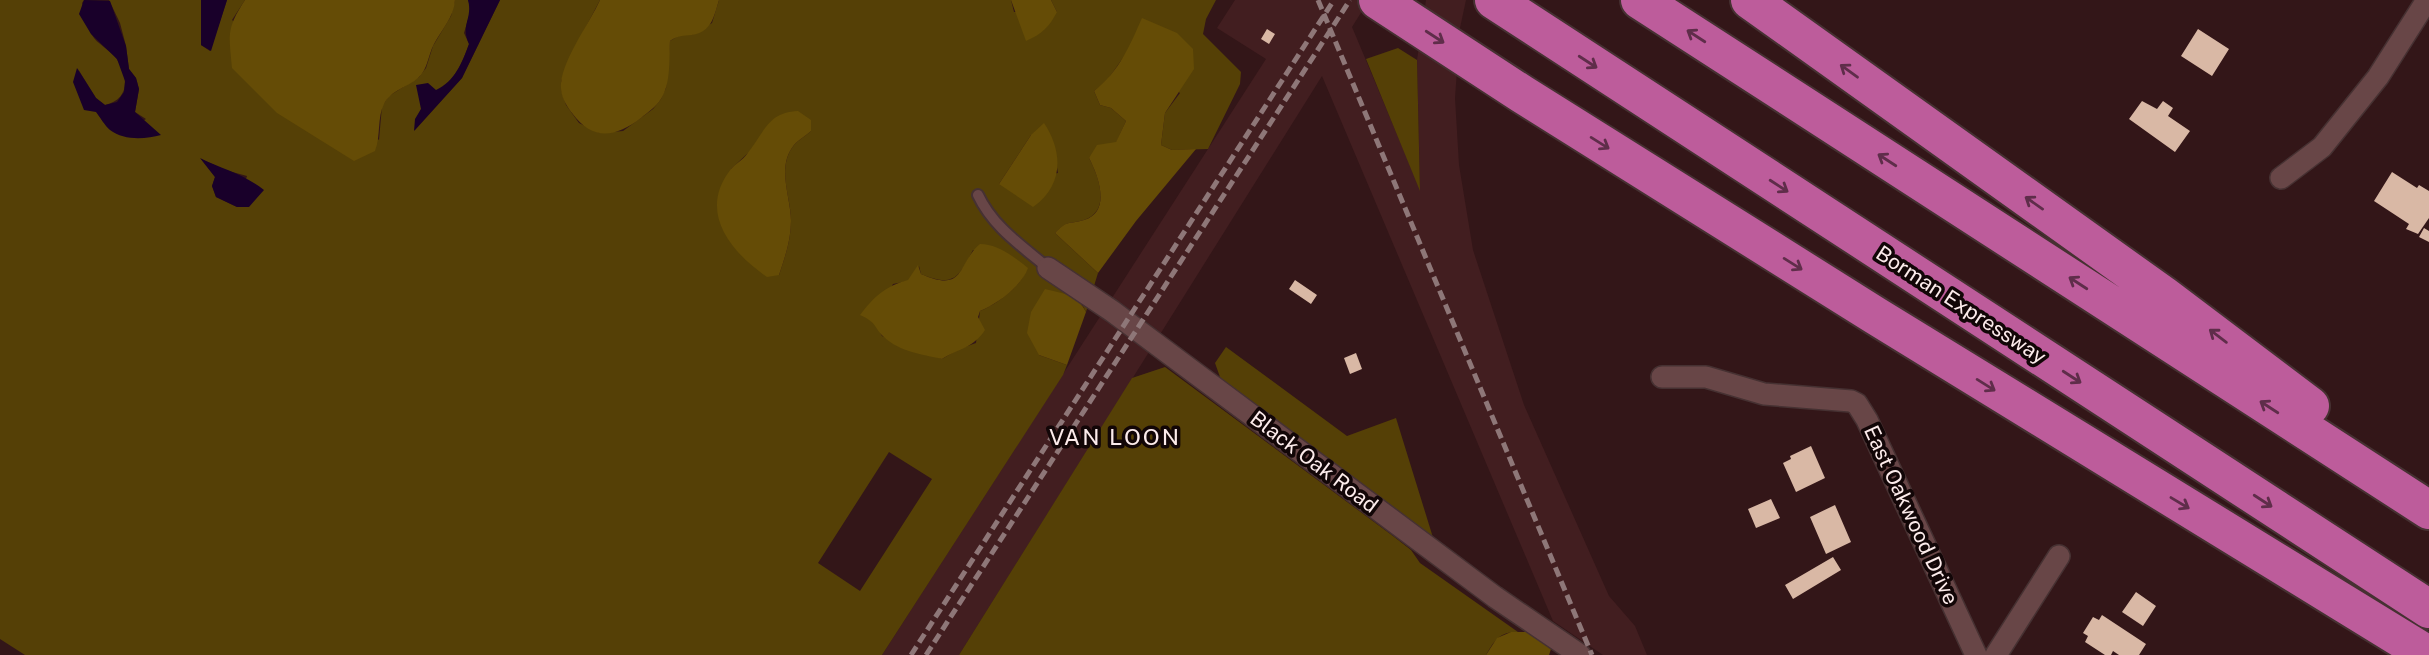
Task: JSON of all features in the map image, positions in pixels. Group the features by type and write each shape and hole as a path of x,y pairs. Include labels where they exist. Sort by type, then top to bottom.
{"highway":[{"path":"1378,0 1522,94 2009,399 2428,655"},
{"name":"Borman Expressway","path":"1493,0 2429,609"},
{"path":"1640,0 2429,510"},
{"path":"1750,0 2163,295 2429,496"}],"street":[{"path":"2281,178 2322,148 2378,77 2427,0"},
{"name":"Black Oak Road","path":"1048,268 1112,311 1495,597 1580,655"},
{"name":"East Oakwood Drive","path":"1662,377 1706,377 1764,394 1844,399 1857,404 1867,420 1976,655"},
{"path":"1996,655 2059,556"}],"lane":[{"path":"978,195 985,210 994,220 1048,268"}],"shaded area":[{"path":"0,0 84,0 82,3 90,31 113,55 123,72 123,92 119,98 105,105 96,98 78,69 99,116 105,124 121,135 146,119 135,112 139,89 136,78 129,69 120,23 109,0 201,0 201,45 210,51 227,0 245,0 232,20 379,140 382,106 389,96 419,77 426,68 433,46 451,16 455,0 468,0 471,9 464,33 469,44 452,78 435,92 418,114 415,130 462,78 500,0 600,0 569,59 561,82 566,105 579,123 600,133 623,131 653,109 666,88 670,41 680,35 692,35 712,23 719,0 1011,0 1014,12 1057,12 1051,0 1216,0 1206,19 1203,34 1241,72 1240,84 1208,149 1172,150 1161,145 1165,113 1180,93 1127,52 1106,82 1094,91 1100,105 1111,108 1126,121 1116,143 1089,158 1099,183 1098,209 1093,215 1066,224 1055,233 1098,273 1086,312 1081,302 1039,355 1067,365 882,655 25,655 0,639","holes":["811,131 794,145 786,163 791,228 779,275 731,169 748,153","1031,135 1055,156 1058,173 999,184","201,159 247,176 237,207 216,197 212,186 215,177","973,250 1027,268 1008,294 980,311 976,343 942,359 882,336 874,321 893,284 908,281 919,266 921,274 941,280 954,277 964,267","889,452 932,479 860,591 818,563"]},
{"path":"84,0 110,1 126,46 129,69 136,78 139,89 135,112 161,135 142,138 122,136 108,128 96,112 84,110 73,82 77,68 96,98 105,105 117,102 124,92 125,81 117,59 91,34 79,14"},
{"path":"201,0 227,0 211,51 201,45"},
{"path":"245,0 455,0 450,17 421,74 391,95 384,104 375,151 354,161 277,113 232,68 230,32"},
{"path":"468,0 500,0 462,78 414,131 415,119 421,109 416,85 428,83 436,90 448,82 464,58 469,44 466,32"},
{"path":"600,0 719,0 711,22 704,31 670,41 666,86 657,104 632,124 605,134 588,129 580,122 565,103 561,87 567,62"},
{"path":"1011,0 1051,0 1057,12 1044,29 1026,41"},
{"path":"1235,0 1369,0 1352,27 1420,189 1417,60 1426,0 1466,0 1460,28 1455,98 1459,165 1473,250 1524,405 1609,596 1635,626 1647,655 1603,655 1553,621 1322,76 959,655 882,655 1266,59 1217,28"},
{"path":"1142,18 1177,33 1193,49 1194,69 1165,113 1161,145 1172,150 1196,149 1136,221 1098,273 1055,233 1066,224 1093,216 1098,209 1099,183 1089,158 1097,145 1116,142 1126,121 1111,108 1100,105 1094,91 1117,67"},
{"path":"1398,48 1417,60 1420,191 1366,59"},
{"path":"798,111 811,120 811,131 796,143 786,163 791,221 789,242 779,275 767,277 741,256 731,243 718,215 717,200 721,185 731,169 745,156 767,125 779,115"},
{"path":"1044,123 1055,145 1057,168 1050,189 1033,207 999,184 1031,135"},
{"path":"200,158 241,176 264,190 249,207 237,207 216,197 212,186 215,177"},
{"path":"980,244 999,249 1028,268 1008,294 980,311 978,317 985,330 971,344 942,359 919,354 890,342 873,323 860,315 881,293 908,280 918,265 921,274 936,279 953,278 959,274"},
{"path":"1045,289 1074,298 1086,312 1067,365 1039,355 1027,333 1031,312"},
{"path":"1226,347 1347,436 1396,418 1435,544 1228,389 1215,363"},
{"path":"1165,367 1393,536 1411,550 1420,563 1518,632 1507,633 1498,638 1486,655 959,655 1132,378"},
{"path":"1511,632 1529,632 1551,649 1549,655 1486,655 1497,638"}],"building":[{"path":"1267,29 1275,34 1269,44 1261,39"},
{"path":"2198,29 2229,49 2212,76 2181,56"},
{"path":"2142,101 2157,109 2163,101 2173,108 2168,116 2190,131 2175,152 2129,119"},
{"path":"2392,172 2417,188 2419,185 2429,191 2429,218 2418,234 2406,229 2409,224 2374,201"},
{"path":"2424,228 2429,231 2429,242 2419,237"},
{"path":"1295,280 1317,295 1311,304 1289,289"},
{"path":"1356,353 1362,369 1350,374 1344,358"},
{"path":"1811,446 1825,478 1796,492 1783,463 1791,459 1790,456"},
{"path":"1771,499 1780,518 1756,528 1748,509"},
{"path":"1835,505 1851,542 1826,554 1810,517"},
{"path":"1833,557 1841,570 1793,599 1785,585"},
{"path":"2136,592 2156,606 2143,626 2122,612"},
{"path":"2102,615 2146,644 2139,655 2119,655 2113,651 2111,655 2105,655 2085,642 2088,636 2083,633 2093,617 2099,620"}],"railway":[{"path":"1318,0 1592,655"},
{"path":"911,655 1334,0"},
{"path":"926,655 1350,0"}],"district":[{"name":"VAN LOON","path":"1115,437"}]}
